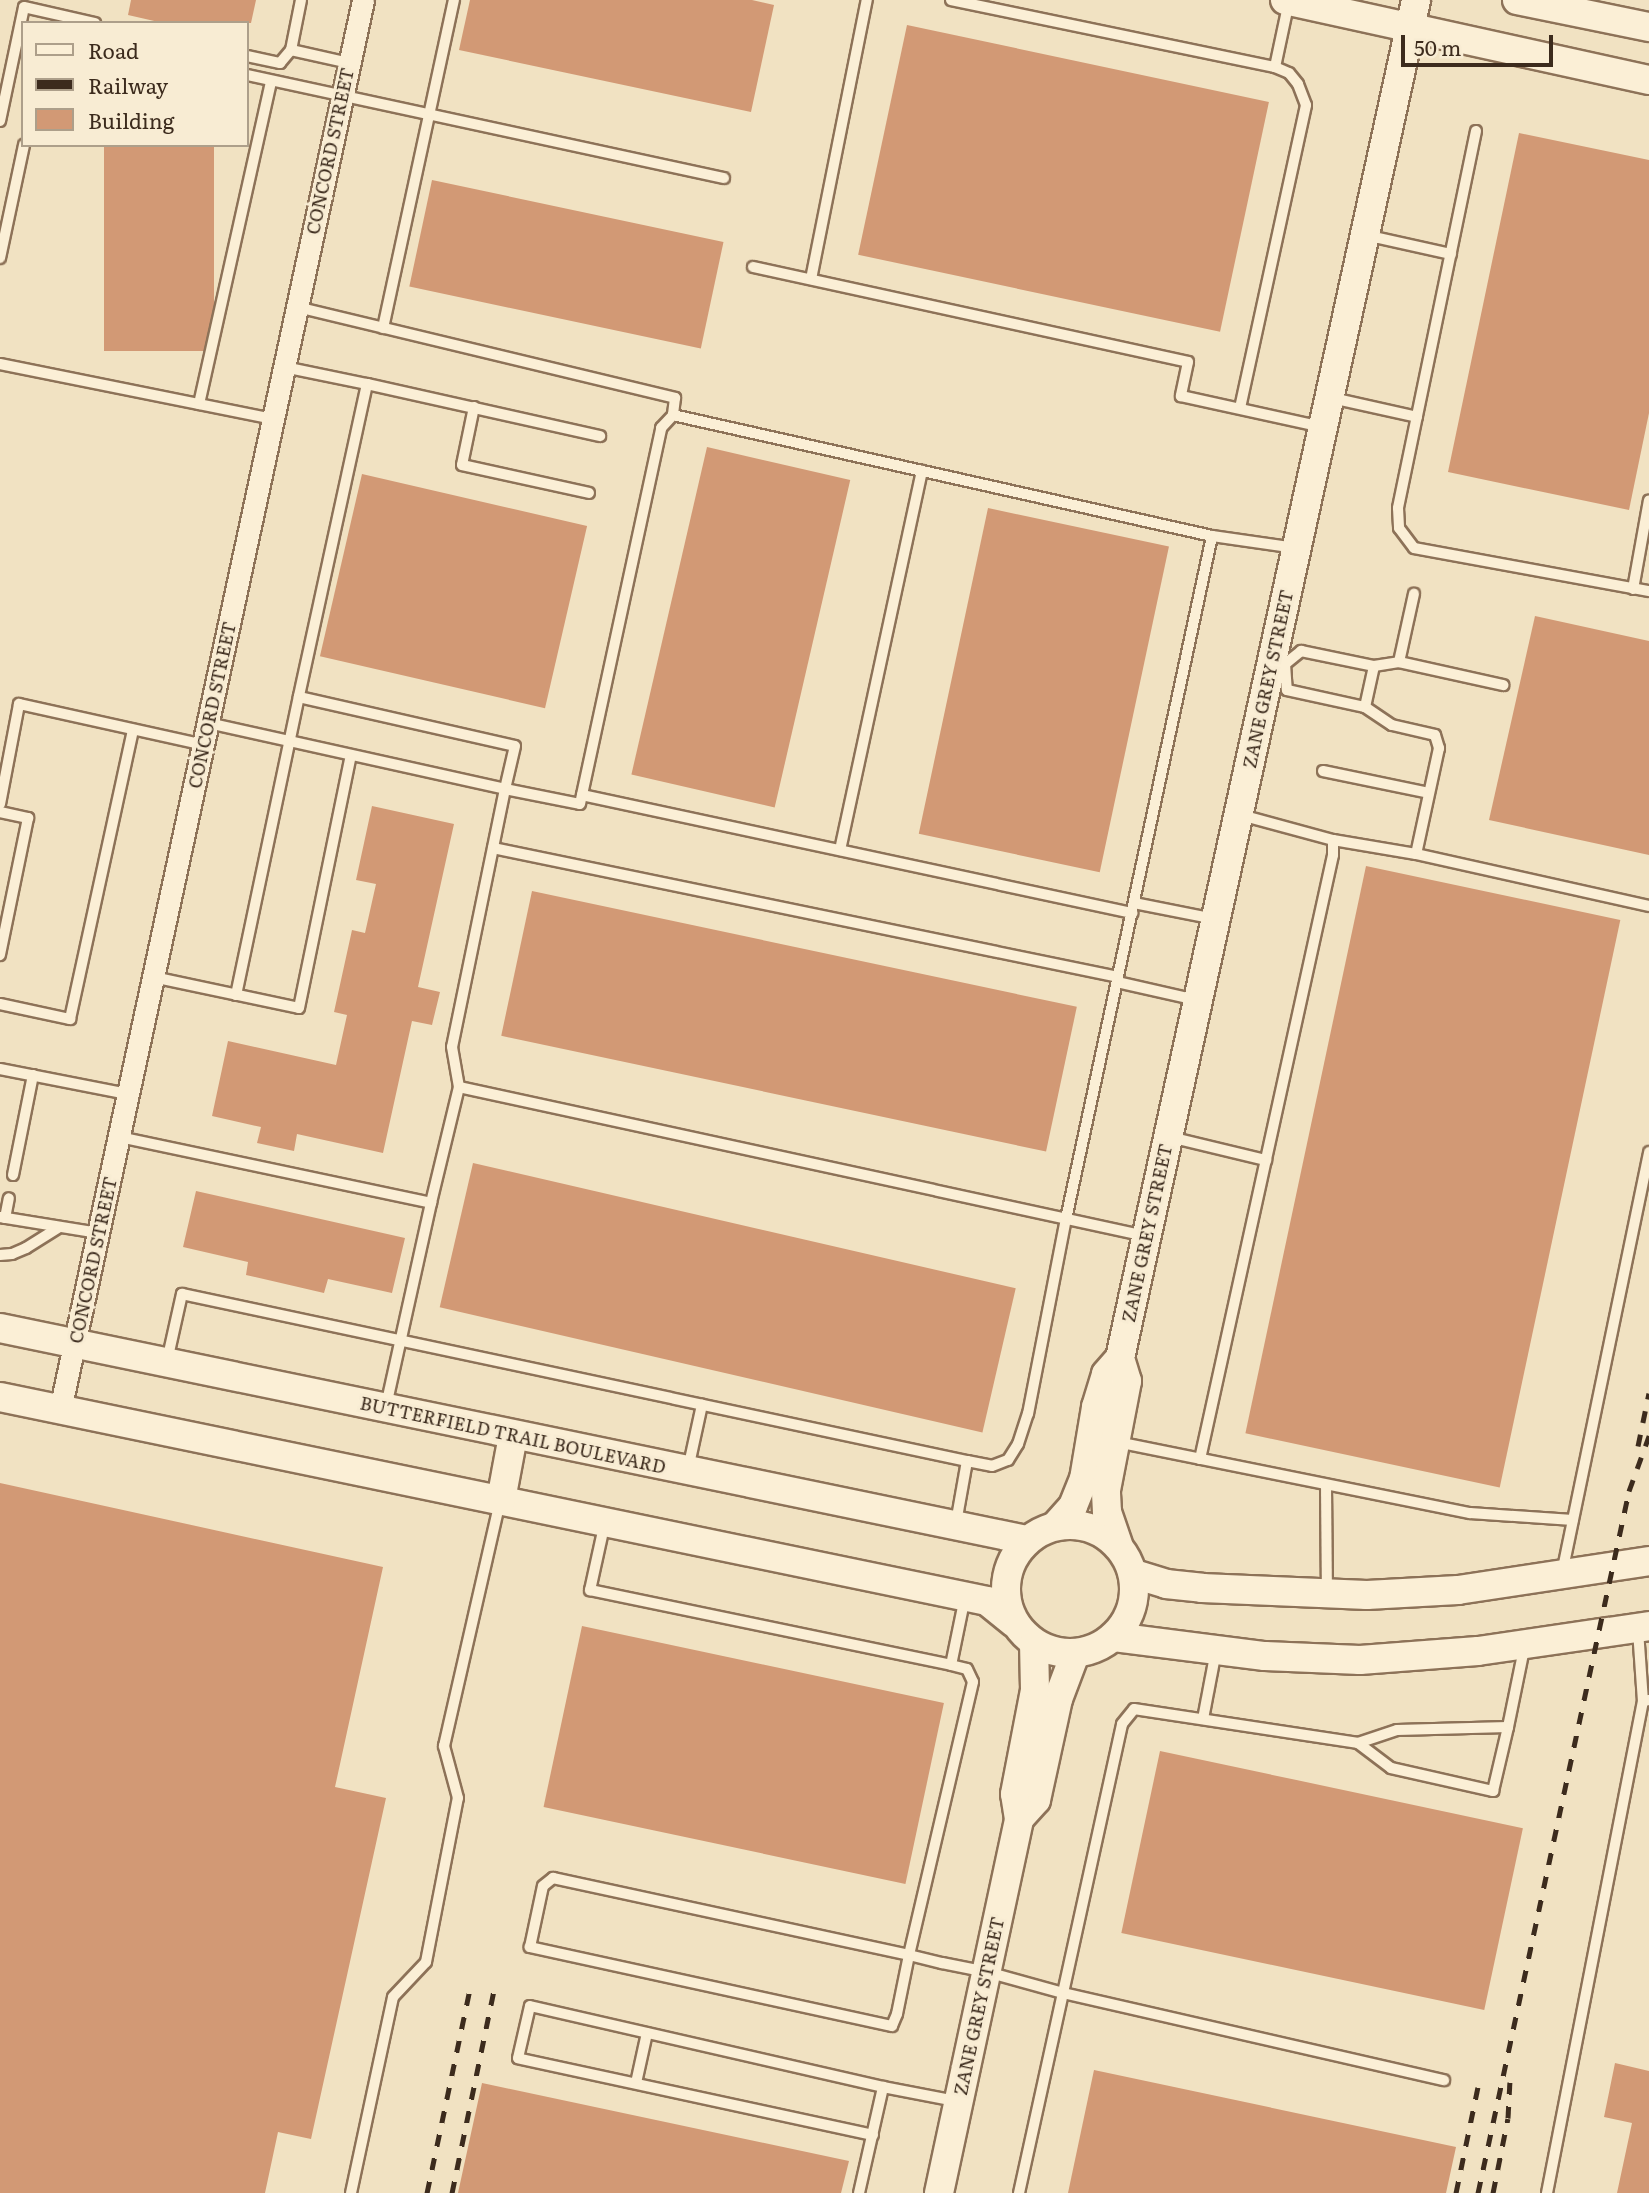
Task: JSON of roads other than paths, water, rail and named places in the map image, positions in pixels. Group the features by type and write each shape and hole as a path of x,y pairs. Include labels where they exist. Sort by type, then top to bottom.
{"street":[{"name":"CONCORD STREET","path":"60,1410 363,0"},
{"path":"1287,0 1649,80"},
{"name":"ZANE GREY STREET","path":"1056,1525 1073,1506 1082,1484 1106,1374 1119,1358 1238,814 1279,662 1296,548 1416,0"},
{"path":"1517,0 1649,27"},
{"name":"BUTTERFIELD TRAIL BOULEVARD","path":"0,1328 1026,1540"},
{"name":"ZANE GREY STREET","path":"1118,1544 1107,1512 1107,1484 1127,1381 1119,1358"},
{"path":"0,1397 987,1601 1034,1643 1054,1652 1075,1654 1096,1648 1114,1637 1133,1608 1133,1574 1118,1544 1089,1526 1056,1525 1026,1540 1009,1565 1005,1594 1014,1623"},
{"path":"501,1500 513,1436"},
{"path":"1133,1574 1166,1584 1202,1588 1367,1595 1458,1590 1649,1561"},
{"path":"1114,1637 1311,1660 1360,1660 1478,1651 1643,1627"},
{"name":"ZANE GREY STREET","path":"939,2193 1020,1819 1015,1794 1034,1693 1034,1643"},
{"name":"ZANE GREY STREET","path":"1020,1819 1036,1800 1058,1699 1075,1654"}],"lane":[{"path":"248,55 280,63 291,50 302,0"},
{"path":"383,328 454,0"},
{"path":"811,279 867,0"},
{"path":"951,0 1275,67 1289,73 1298,84 1306,105 1240,408"},
{"path":"1275,67 1287,0"},
{"path":"0,121 2,98 25,3 88,21"},
{"path":"291,50 349,63"},
{"path":"248,75 724,178"},
{"path":"200,404 271,81"},
{"path":"1476,131 1398,508 1399,527 1414,548 1649,592"},
{"path":"0,258 24,147"},
{"path":"1365,235 1451,254"},
{"path":"753,267 1188,362 1181,396 1323,427"},
{"path":"208,723 580,804 661,428 673,415 675,398 297,307"},
{"path":"0,364 273,419"},
{"path":"284,367 600,436"},
{"path":"236,995 367,384"},
{"path":"1329,397 1417,417"},
{"path":"474,407 462,465 589,493"},
{"path":"673,415 1212,536 1296,548"},
{"path":"840,850 922,471"},
{"path":"1633,589 1649,500"},
{"path":"167,1362 182,1294 967,1461 992,1466 1008,1460 1018,1444 1028,1414 1066,1219 1212,536"},
{"path":"1399,663 1414,594"},
{"path":"1416,854 1439,748 1435,735 1392,725 1366,706 1287,690 1279,662 1301,651 1374,666 1399,663 1503,685"},
{"path":"1366,706 1374,666"},
{"path":"299,697 515,746 452,1047 459,1087 430,1203 385,1408"},
{"path":"0,804 19,705 204,745"},
{"path":"0,1004 70,1019 133,730"},
{"path":"153,977 299,1009 351,755"},
{"path":"1323,771 1429,793"},
{"path":"582,795 1133,908 1215,919"},
{"path":"0,812 28,818 0,955"},
{"path":"1238,814 1333,840 1416,854 1649,906"},
{"path":"1200,1458 1333,855 1333,840"},
{"path":"493,848 1117,980 1198,1001"},
{"path":"0,1069 128,1094"},
{"path":"13,1175 33,1075"},
{"path":"459,1087 1146,1236"},
{"path":"1168,1136 1266,1160"},
{"path":"119,1137 430,1203"},
{"path":"1562,1573 1649,1152"},
{"path":"9,1198 3,1217 99,1233"},
{"path":"0,1255 12,1254 26,1248 59,1227"},
{"path":"687,1471 702,1405"},
{"path":"1115,1442 1470,1513 1573,1520"},
{"path":"955,1526 967,1461"},
{"path":"1326,1485 1327,1593"},
{"path":"351,2193 393,1997 426,1962 458,1798 444,1746 501,1500"},
{"path":"605,1521 590,1590 951,1665 967,1669 973,1682 909,1955 897,2014 892,2026 530,1947 543,1886 553,1878 909,1955 986,1972 1063,1993 1444,2080"},
{"path":"951,1665 965,1597"},
{"path":"1548,2193 1646,1700 1643,1627"},
{"path":"1358,1743 1391,1768 1493,1791 1525,1643"},
{"path":"1203,1719 1216,1651"},
{"path":"1019,2193 1122,1724 1134,1709 1358,1743 1397,1730 1508,1727"},
{"path":"873,2135 518,2058 530,2007 883,2088 959,2101"},
{"path":"636,2083 647,2034"},
{"path":"859,2193 883,2088"}],"railway":[{"path":"1638,1446 1649,1393"},
{"path":"1478,2193 1629,1491 1649,1436"},
{"path":"427,2193 471,1985"},
{"path":"452,2193 494,1991"},
{"path":"1493,2193 1508,2118 1510,2082"},
{"path":"1456,2193 1478,2087"}]}
